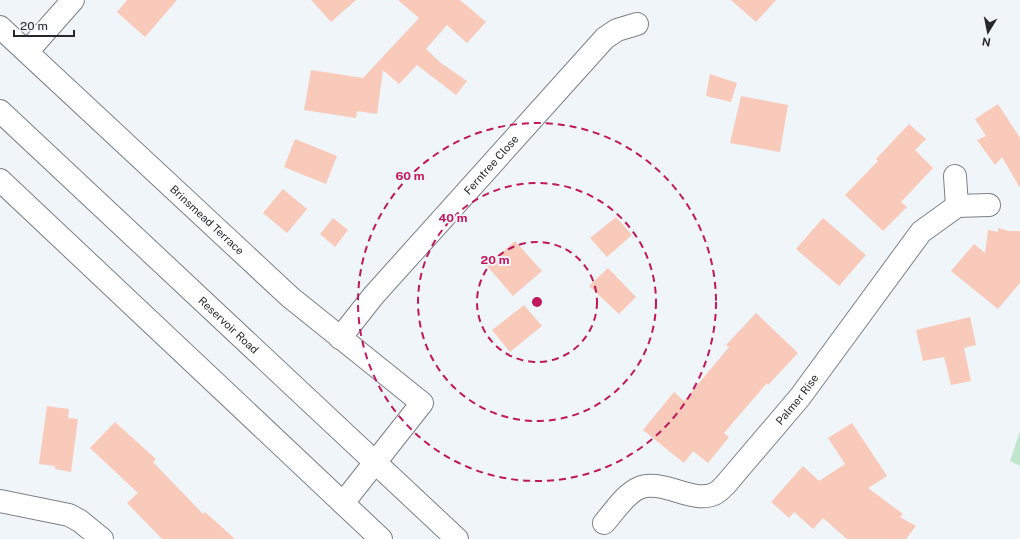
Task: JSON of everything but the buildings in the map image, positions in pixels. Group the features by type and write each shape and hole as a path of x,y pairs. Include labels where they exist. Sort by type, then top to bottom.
{"street":[{"path":"27,52 73,0"},
{"name":"Ferntree Close","path":"340,338 374,295 605,38 616,30 637,24"},
{"name":"Brinsmead Terrace","path":"0,28 290,297 422,403 376,462"},
{"name":"Reservoir Road","path":"0,111 457,539"},
{"path":"955,176 957,206 989,206"},
{"path":"0,180 381,539"},
{"name":"Palmer Rise","path":"604,523 632,492 639,488 658,486 706,496 715,494 726,484 800,398 921,232 957,206"},
{"path":"343,504 376,462"},
{"path":"0,501 69,515 80,521 102,539"}],"green space":[{"path":"1020,431 1020,466 1010,461"}]}
